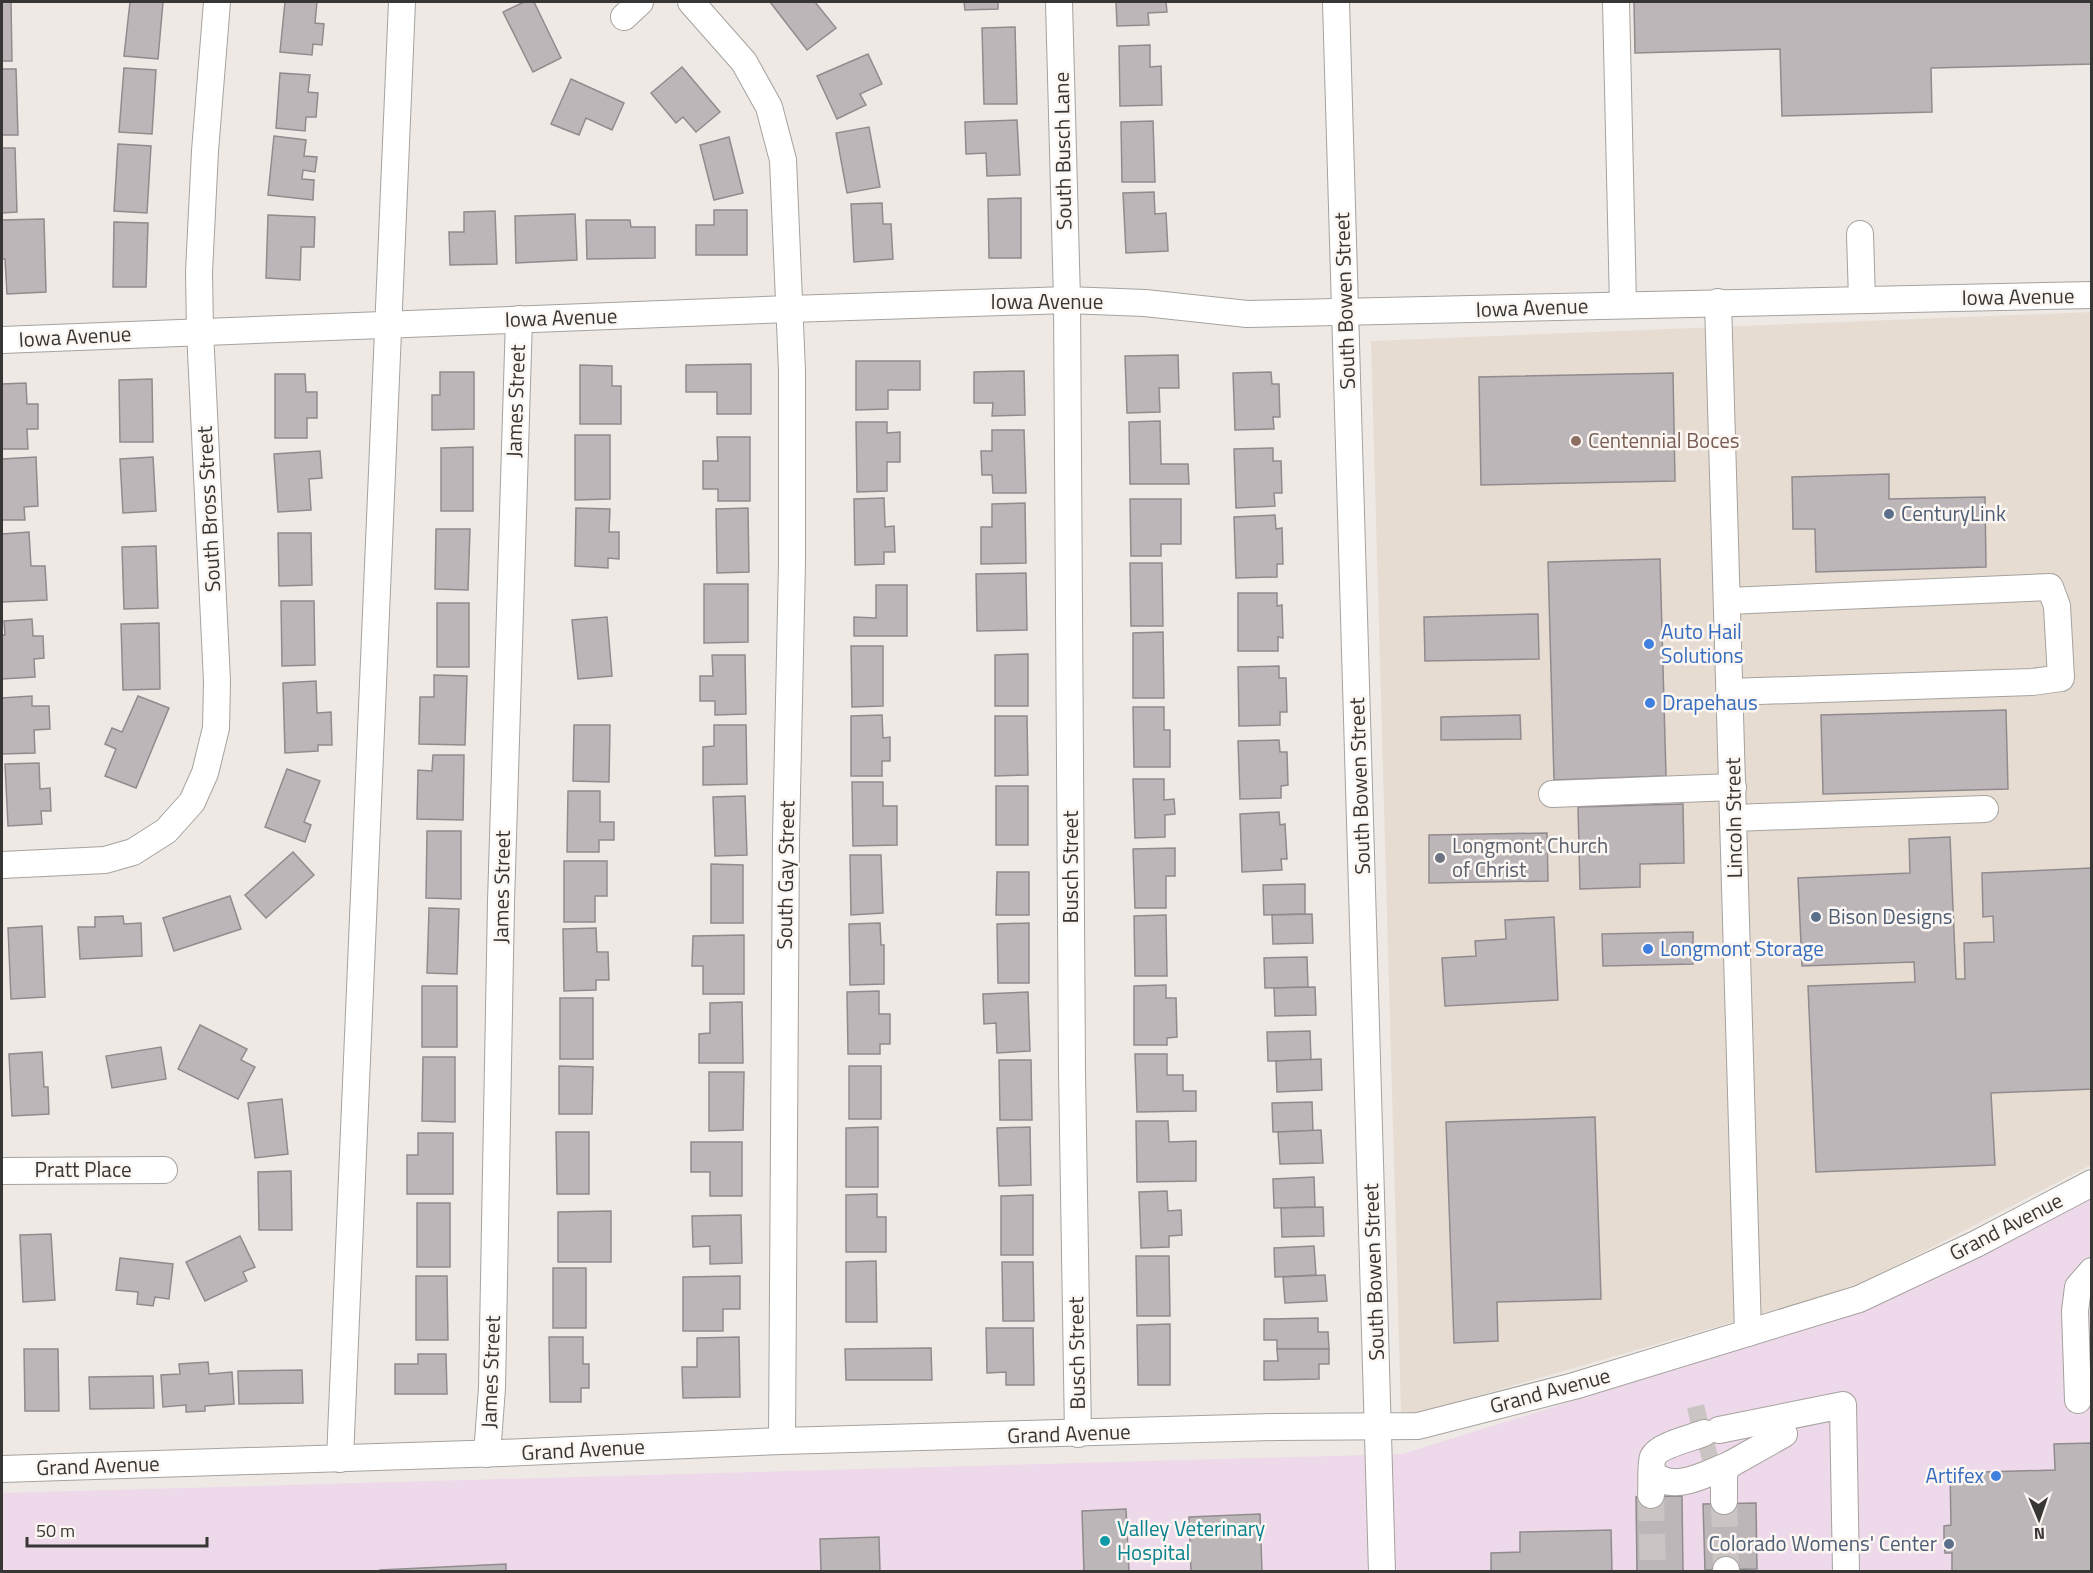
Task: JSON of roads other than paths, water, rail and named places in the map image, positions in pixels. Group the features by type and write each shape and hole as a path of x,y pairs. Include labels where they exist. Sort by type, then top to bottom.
{"street":[{"name":"South Bross Street","path":"2,865 105,860 133,852 166,831 192,802 205,773 216,728 217,681 199,272 217,2"},
{"path":"340,1459 402,2"},
{"name":"South Gay Street","path":"691,2 744,62 768,107 783,160 792,371 792,550 786,850 782,1441"},
{"name":"South Busch Lane","path":"1059,2 1066,300"},
{"name":"South Bowen Street","path":"1336,2 1382,1572"},
{"path":"1616,2 1623,305"},
{"path":"1860,234 1862,300"},
{"name":"Iowa Avenue","path":"2,340 1066,300 1145,303 1247,314 2091,295"},
{"name":"Busch Street","path":"1066,300 1072,1072 1078,1434"},
{"name":"Lincoln Street","path":"1718,302 1748,1333"},
{"name":"James Street","path":"487,1454 492,1388 500,914 519,320"},
{"path":"1727,601 2050,587 2057,606 2061,678 2032,682 1730,692"},
{"path":"1552,794 1733,787"},
{"path":"1733,818 1985,809"},
{"name":"Pratt Place","path":"2,1171 164,1170"},
{"name":"Grand Avenue","path":"2,1469 487,1454 782,1441 1276,1427 1418,1426 1574,1386 1859,1299 1976,1244 2091,1183"},
{"path":"2078,1400 2074,1311 2078,1287 2091,1271"},
{"path":"1784,1434 1729,1465 1685,1482 1673,1484 1660,1481 1652,1484 1653,1457 1659,1450 1671,1445 1706,1432 1843,1405 1846,1572"},
{"path":"1724,1502 1724,1473 1729,1465"}],"tunnel":[{"path":"1690,1421 1707,1417"},
{"path":"1699,1448 1715,1444"},
{"path":"1651,1495 1653,1572"},
{"path":"1724,1501 1726,1570"}],"place":[{"name":"Centennial Boces","path":"1576,441"},
{"name":"CenturyLink","path":"1889,514"},
{"name":"Auto Hail Solutions","path":"1649,644"},
{"name":"Drapehaus","path":"1650,703"},
{"name":"Longmont Church of Christ","path":"1440,858"},
{"name":"Bison Designs","path":"1816,917"},
{"name":"Longmont Storage","path":"1648,949"},
{"name":"Artifex","path":"1996,1476"},
{"name":"Valley Veterinary Hospital","path":"1105,1541"},
{"name":"Colorado Womens' Center","path":"1949,1544"}]}
